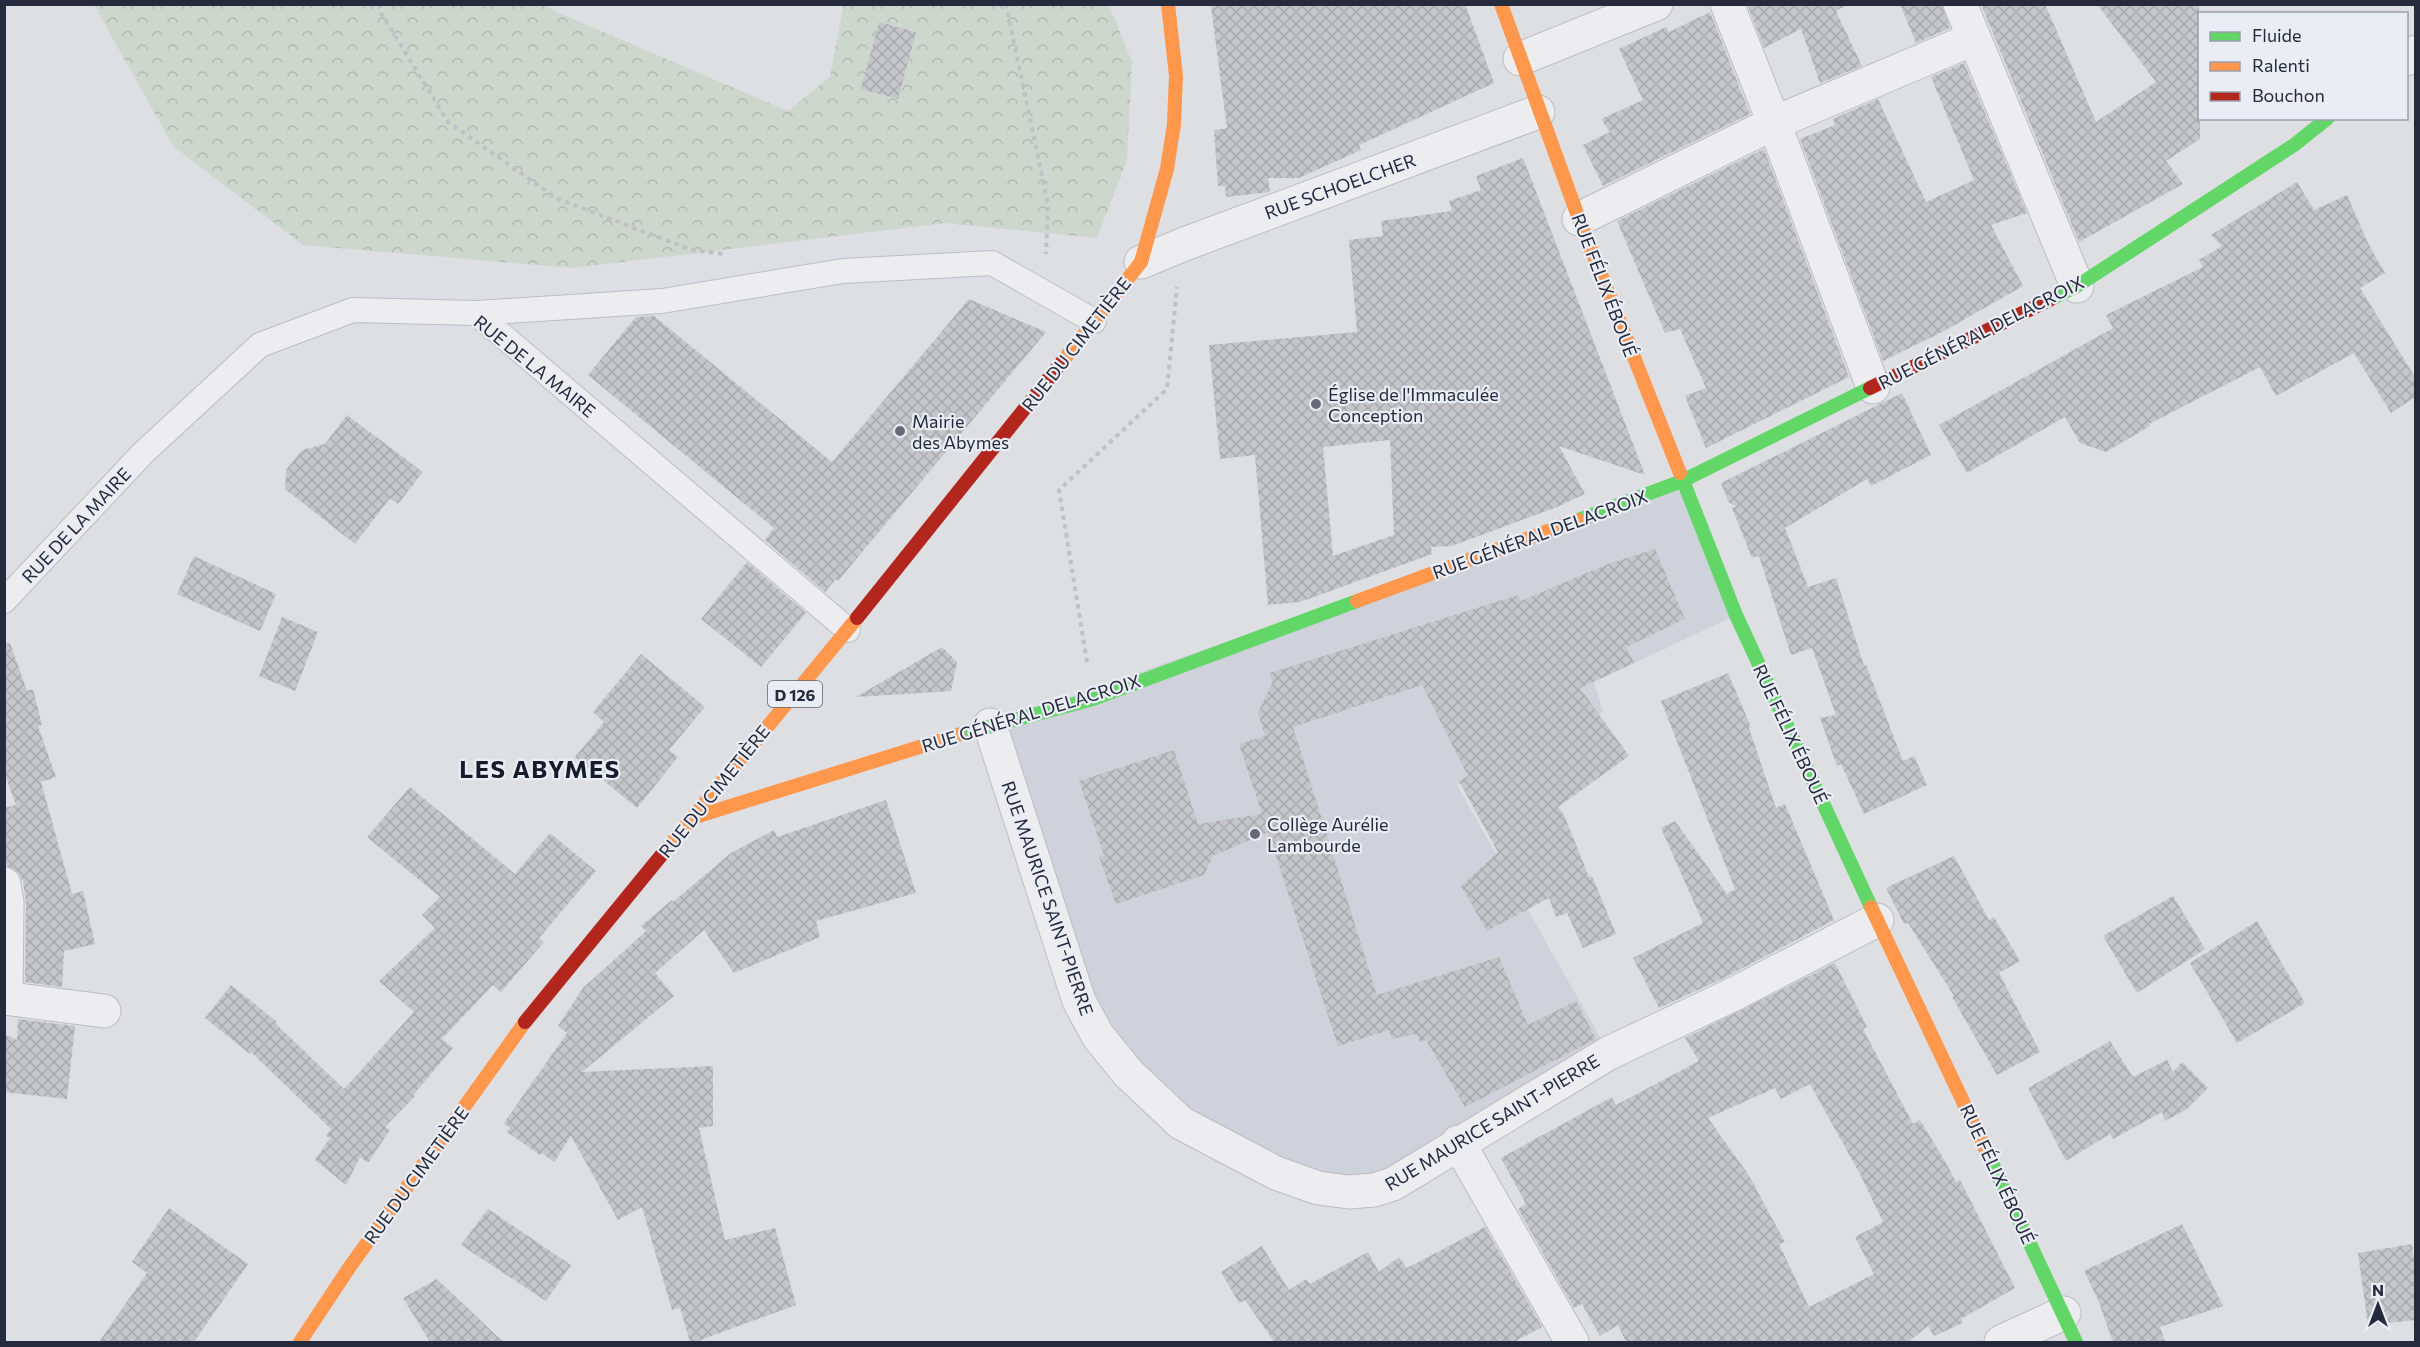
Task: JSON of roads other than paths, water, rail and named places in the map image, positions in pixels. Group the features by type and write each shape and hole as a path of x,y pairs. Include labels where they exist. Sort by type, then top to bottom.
{"street":[{"name":"RUE DU CIMETIÈRE","path":"300,1342 517,1032 848,630 1142,262 1167,169 1174,124 1176,76 1168,4"},
{"name":"RUE FÉLIX ÉBOUÉ","path":"1501,4 1538,112 1579,219 1736,615 2070,1328"},
{"path":"1520,59 1656,4"},
{"path":"1727,4 1873,387"},
{"path":"1960,4 2077,286"},
{"path":"1579,219 1774,123 1973,39"},
{"name":"RUE SCHOELCHER","path":"1142,262 1538,112"},
{"name":"RUE GÉNÉRAL DELACROIX","path":"692,818 990,725 1093,699 1682,481 2077,286 2294,145 2325,120"},
{"name":"RUE MAURICE SAINT-PIERRE","path":"990,725 1079,1001 1098,1036 1128,1073 1181,1123 1276,1173 1318,1188 1349,1192 1374,1190 1393,1184 1458,1142 1609,1053 1732,995 1877,920"},
{"path":"4,884 7,903 5,998 104,1011"},
{"path":"1458,1142 1572,1342"},
{"path":"2001,1342 2070,1328"}],"lane":[{"path":"476,313 662,301 843,271 992,263 1094,321"},
{"name":"RUE DE LA MAIRE","path":"4,601 143,453 260,345 353,310 476,313 848,630"}],"place":[{"name":"Église de l'Immaculée Conception","path":"1316,404"},
{"name":"Mairie des Abymes","path":"900,431"},
{"name":"Collège Aurélie Lambourde","path":"1255,834"}],"district":[{"name":"LES ABYMES","path":"540,768"}]}
